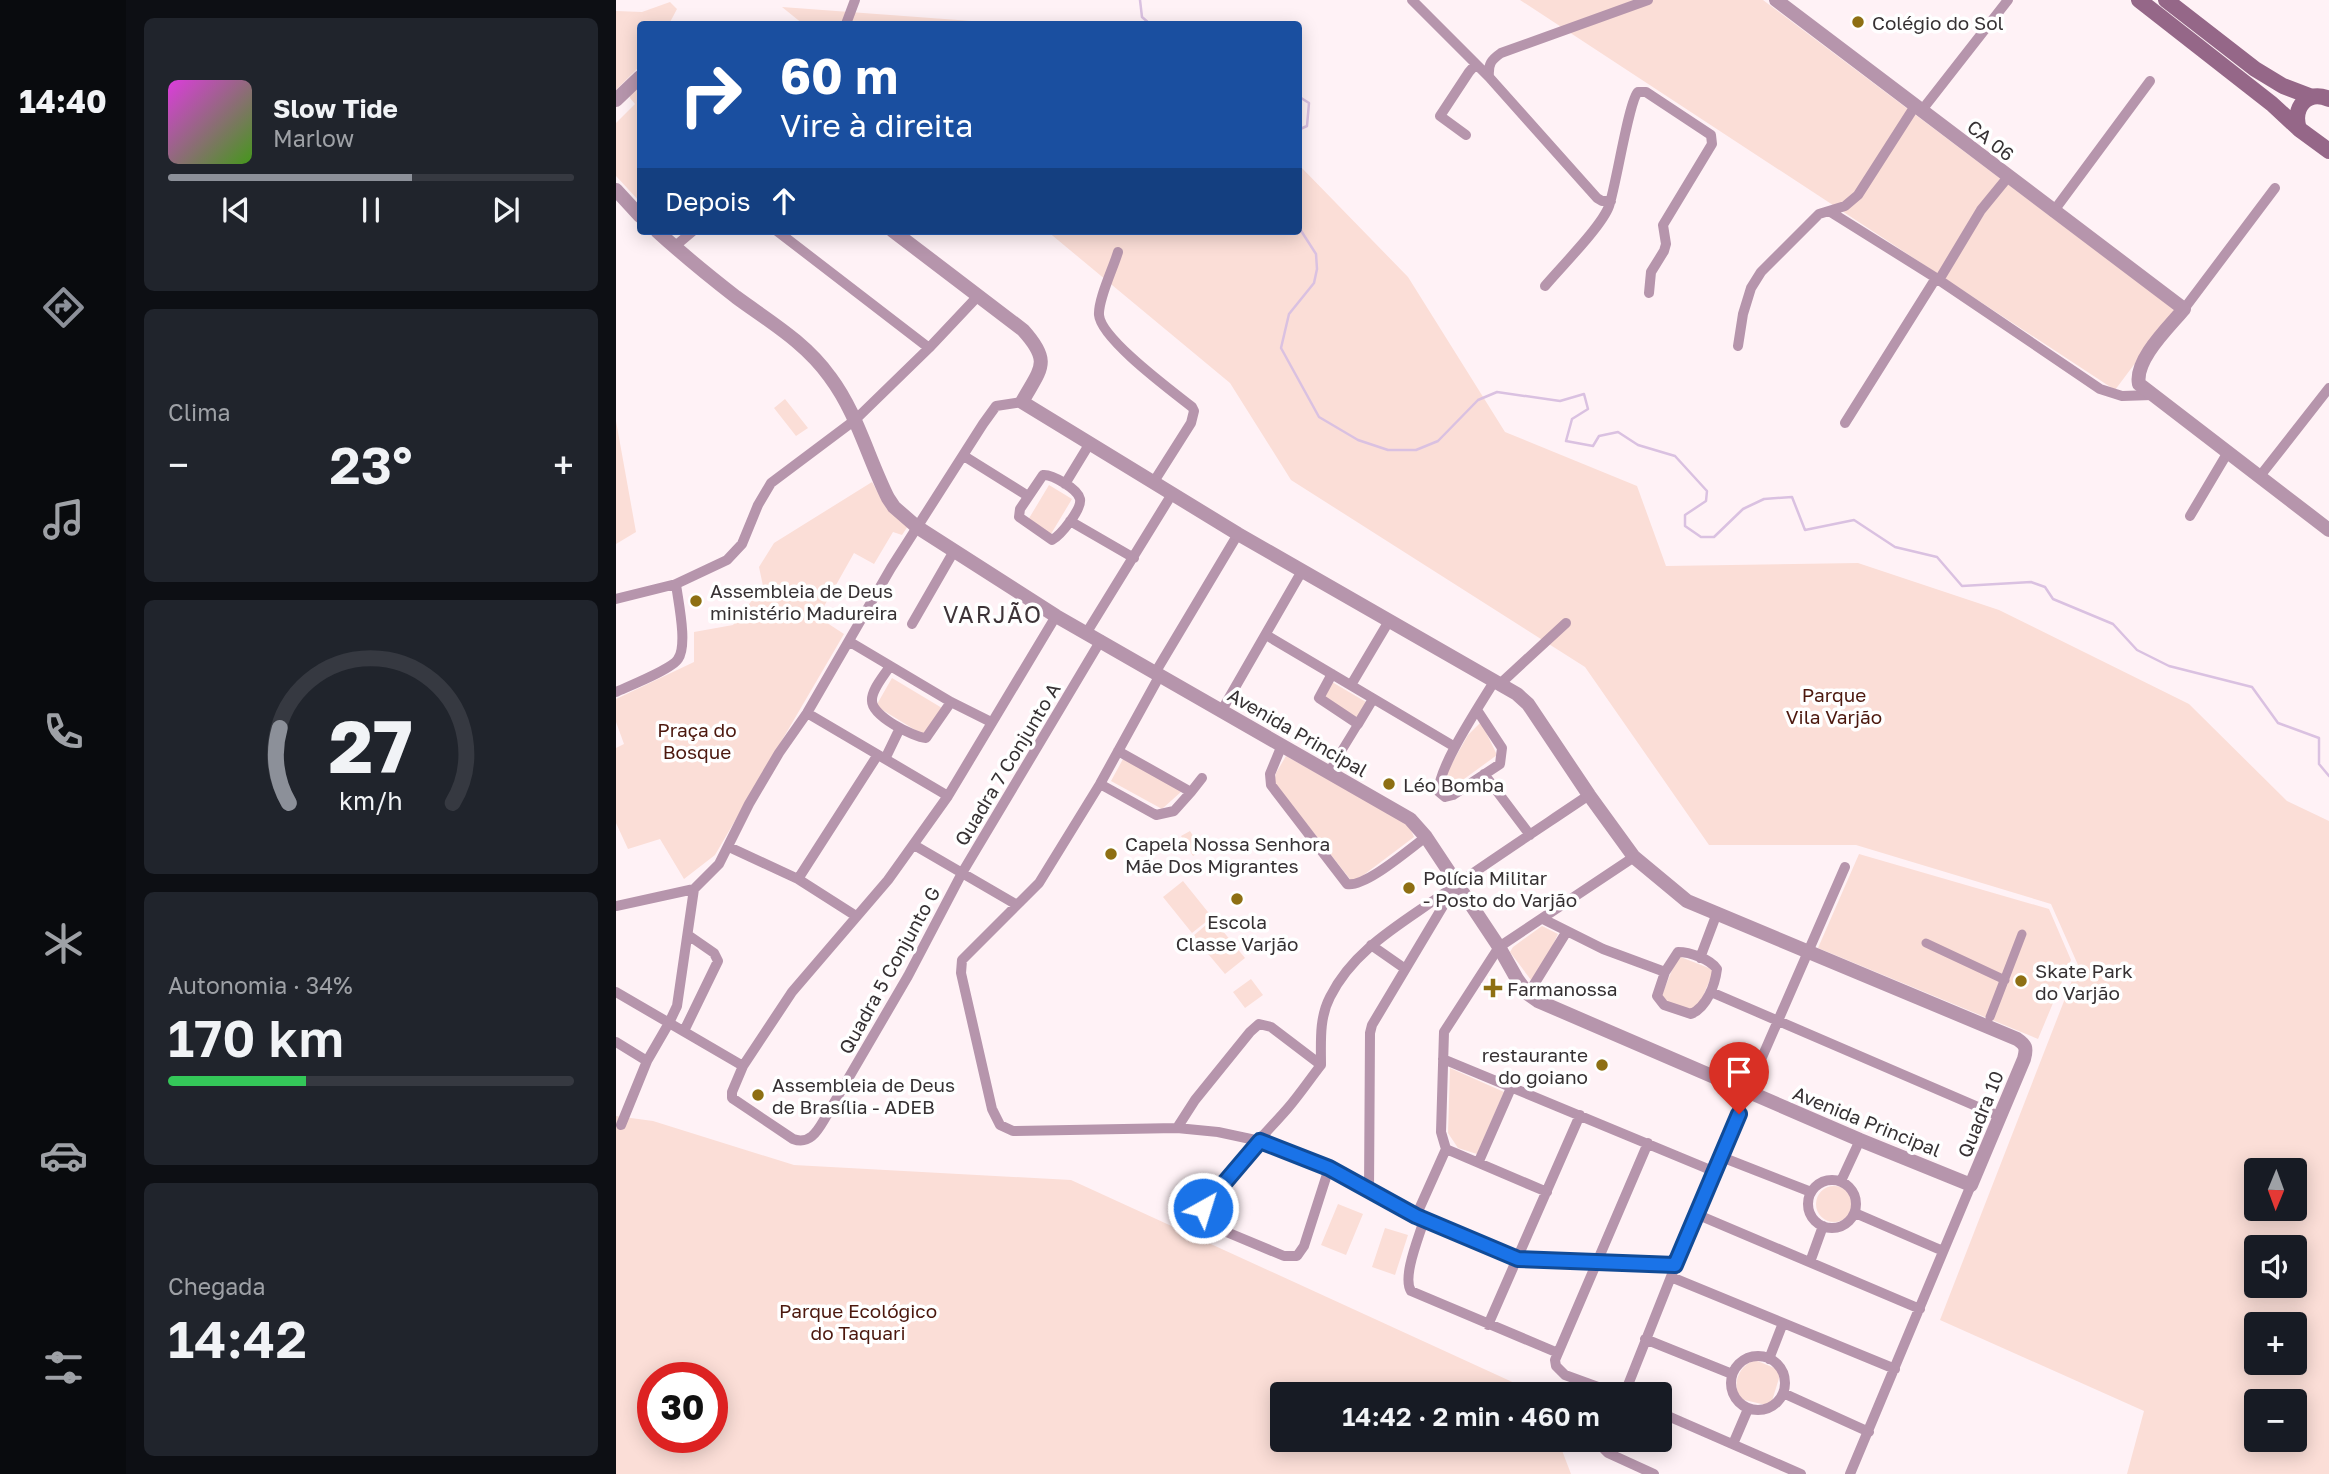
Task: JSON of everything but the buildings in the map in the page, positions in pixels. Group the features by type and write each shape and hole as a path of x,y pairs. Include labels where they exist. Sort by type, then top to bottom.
{"main road":[{"path":"2139,0 2329,151"},
{"path":"2166,0 2255,69 2283,86 2322,95"},
{"path":"2322,95 2302,102 2296,115 2305,133 2317,138 2329,134"}],"street":[{"path":"847,21 855,0"},
{"path":"1412,0 1489,77 1597,198 1611,201"},
{"path":"1489,77 1488,67 1501,53 1648,0"},
{"name":"CA 06","path":"1776,0 2184,309"},
{"path":"1738,346 1742,314 1751,288 1761,272 1819,214 1845,206 1858,195 1919,108 2008,0"},
{"path":"1466,135 1440,116 1476,64"},
{"path":"616,100 637,80"},
{"path":"2053,212 2150,81"},
{"path":"1545,286 1606,214 1632,97 1638,92 1646,92 1711,135 1712,144 1662,225 1666,244 1651,272 1649,293"},
{"path":"1845,423 1980,210 2008,177"},
{"path":"2275,188 2158,340 2139,368 2139,384 2329,530"},
{"path":"616,190 637,213"},
{"path":"1829,211 1938,279 2100,389 2122,396 2152,395"},
{"name":"Avenida Principal","path":"661,235 737,297 790,334 830,376 855,420 888,498 894,507 917,527 1056,615 1410,819 1426,838 1528,994 1580,1021 1972,1185"},
{"path":"674,247 688,235"},
{"path":"782,235 929,348"},
{"path":"898,235 1023,330 1041,353 1040,370 1022,402"},
{"path":"1118,252 1101,303 1099,318 1126,351 1194,411 1191,424 1153,483"},
{"path":"616,599 676,584 710,569 737,552 771,483 855,420 978,296"},
{"path":"2260,477 2329,388"},
{"path":"616,907 694,889 719,864 758,788 807,713 917,527 996,406 1022,402 1238,534 1496,680 1528,704 1634,857 1687,901 1808,952"},
{"path":"1065,484 1090,443"},
{"path":"2189,516 2228,452"},
{"path":"964,456 1028,496"},
{"path":"1043,475 1050,475 1065,484 1080,500 1059,536 1052,540 1019,517 1020,509 1028,496 1043,475"},
{"path":"1087,632 1172,494"},
{"path":"1070,520 1134,558"},
{"path":"1238,534 1157,674 1100,784 1039,883 962,960 961,967 992,1109 1000,1125 1013,1130 1177,1128 1218,1132 1260,1141 1329,1168 1420,1218 1518,1259 1675,1265"},
{"path":"912,624 954,551"},
{"path":"1222,710 1302,571"},
{"path":"616,692 669,667 680,657 682,642 676,584"},
{"path":"616,992 744,1066 792,992 888,880 948,796 1056,615"},
{"path":"1351,685 1389,621"},
{"path":"1477,710 1502,747 1500,764 1453,795 1445,797 1439,792 1439,783 1455,747 1477,710 1496,680 1566,623"},
{"path":"1266,635 1455,747"},
{"name":"Quadra 7 Conjunto A","path":"1017,905 962,873 1101,640"},
{"path":"850,642 951,702 991,722"},
{"path":"890,666 877,687 872,704 877,712 900,728 926,738 951,702"},
{"path":"1332,674 1320,698 1358,724"},
{"path":"1328,773 1373,699"},
{"path":"807,713 948,796"},
{"path":"798,879 900,728"},
{"path":"1282,746 1270,774 1271,785 1340,879 1347,884 1353,886 1368,879 1426,838"},
{"path":"1118,751 1191,792"},
{"path":"1484,774 1530,835"},
{"path":"1100,784 1156,815 1174,811 1202,778"},
{"path":"1329,1168 1301,1252 1297,1256 1284,1256 1205,1223 1201,1217 1203,1208 1217,1189 1260,1141 1321,1065 1321,1028 1329,998 1347,970 1371,945 1589,795"},
{"path":"914,845 962,873"},
{"path":"729,847 798,879 856,916"},
{"path":"1558,1353 1420,1296 1408,1287 1420,1218 1446,1149 1441,1132 1444,1032 1499,947 1634,857"},
{"path":"1627,1382 1719,1156 1845,867"},
{"name":"Quadra 5 Conjunto G","path":"744,1066 732,1095 738,1103 793,1139 809,1139 817,1132 908,976 962,873"},
{"path":"1369,1191 1370,1033 1375,1018 1404,968 1456,885"},
{"path":"621,1125 647,1061 669,1023 680,990 694,889"},
{"path":"1700,958 1717,913"},
{"path":"1543,919 1603,949 1665,972"},
{"path":"1528,994 1567,931"},
{"path":"1990,1017 2022,934"},
{"path":"684,1031 718,961 714,953 688,935"},
{"path":"1926,943 2005,980"},
{"path":"1371,945 1404,968"},
{"path":"1678,952 1713,963 1717,969 1711,992 1698,1010 1689,1014 1664,1005 1657,996 1665,972 1678,952"},
{"name":"Quadra 10","path":"1808,952 2017,1039 2026,1047 2024,1059 1972,1185"},
{"path":"1711,992 1999,1116"},
{"path":"1177,1128 1195,1100 1259,1024 1271,1027 1321,1065"},
{"path":"616,1042 647,1061"},
{"path":"1443,1059 1713,1171"},
{"path":"1479,1161 1511,1087"},
{"path":"1488,1325 1580,1115"},
{"path":"1841,1181 1860,1140"},
{"path":"1585,1382 1565,1375 1556,1366 1558,1353 1648,1143"},
{"path":"1446,1149 1547,1192"},
{"path":"1719,1156 1811,1192"},
{"path":"1829,1180 1841,1181 1852,1188 1857,1200 1855,1213 1847,1224 1835,1228 1823,1226 1814,1220 1809,1212 1811,1192 1818,1184 1829,1180"},
{"path":"1850,1474 1972,1185"},
{"path":"1855,1213 1943,1251"},
{"path":"1696,1214 1920,1308"},
{"path":"1810,1262 1823,1226"},
{"path":"1671,1277 1895,1369"},
{"path":"1769,1359 1783,1323"},
{"path":"1645,1339 1732,1374"},
{"path":"1758,1356 1769,1359 1780,1367 1785,1380 1783,1393 1778,1402 1769,1408 1748,1409 1733,1395 1730,1385 1732,1374 1747,1358 1758,1356"},
{"path":"1783,1393 1869,1432"},
{"path":"1734,1444 1748,1409"},
{"path":"1672,1417 1801,1474"},
{"path":"1607,1452 1654,1474"}],"green space":[{"path":"1520,0 1763,0 2175,310 2115,390"},
{"path":"670,2 677,9 671,21 637,21 637,69 616,90 616,11 642,12"},
{"path":"782,7 971,21 799,21"},
{"path":"637,87 637,199 616,176 616,123 635,104 630,93"},
{"name":"Parque Vila Varjão","path":"1302,168 1408,277 1505,432 1637,486 1666,566 1858,563 1999,610 2189,704 2287,801 2329,821 2329,1474 2127,1474 2144,1411 1940,1320 2078,965 2051,904 1856,845 1709,845 1585,667 1291,480 1230,383 1052,235 1302,235"},
{"path":"785,399 808,428 796,436 774,408"},
{"path":"616,421 636,532 616,544"},
{"name":"Praça do Bosque","path":"872,482 887,509 908,526 902,535 893,532 874,564 854,553 818,617 844,634 715,855 684,879 660,839 628,849 616,823 616,748 624,744 616,722 616,699 694,662 694,632 733,625 763,586 759,567 774,543"},
{"path":"1049,485 1072,499 1051,534 1028,520"},
{"path":"892,678 942,708 925,736 876,706"},
{"path":"1332,682 1366,702 1356,719 1322,699"},
{"path":"1481,722 1497,755 1449,790 1442,781 1468,735"},
{"path":"1286,756 1403,821 1414,837 1353,883 1274,782"},
{"path":"1123,759 1182,791 1162,809 1111,781"},
{"path":"1190,831 1202,850 1193,856 1181,836"},
{"path":"1859,854 2049,909 2071,960 2038,1039 1818,948"},
{"path":"1183,881 1212,917 1192,933 1163,897"},
{"path":"1213,919 1245,958 1225,974 1193,936"},
{"path":"1542,926 1558,934 1537,978 1531,980 1510,952"},
{"path":"1678,956 1714,970 1696,1013 1660,999"},
{"path":"1251,979 1263,995 1245,1008 1233,992"},
{"path":"1450,1068 1504,1092 1477,1154 1458,1148 1448,1133"},
{"name":"Parque Ecológico do Taquari","path":"616,1116 653,1121 794,1165 1071,1180 1513,1382 1270,1382 1270,1452 1563,1452 1571,1474 616,1474"},
{"path":"1834,1186 1847,1191 1852,1204 1847,1217 1834,1222 1821,1217 1816,1204 1821,1191"},
{"path":"1338,1204 1363,1214 1346,1255 1321,1245"},
{"path":"1385,1228 1408,1235 1395,1275 1372,1267"},
{"path":"1755,1360 1777,1369 1780,1375 1772,1401 1766,1405 1740,1399 1738,1393 1738,1376 1744,1367"}],"waterway":[{"path":"1140,0 1142,17 1147,21"},
{"path":"1302,99 1309,103 1307,126 1302,128"},
{"path":"1302,232 1316,254 1317,269 1314,283 1289,314 1281,348 1319,417 1358,440 1388,450 1416,450 1438,441 1478,400 1497,392 1560,401 1584,394 1588,409 1572,419 1566,441 1593,446 1599,436 1618,432 1638,445 1675,456 1707,491 1706,501 1685,515 1685,526 1701,537 1714,537 1743,509 1764,499 1792,497 1805,530 1854,520 1895,547 1937,557 1962,586 2031,582 2045,587 2053,599 2113,624 2137,650 2169,666 2252,687 2278,723 2319,738 2319,764 2329,776"}],"place":[{"name":"Colégio do Sol","path":"1858,22"},
{"name":"Assembleia de Deus ministério Madureira","path":"696,601"},
{"name":"Léo Bomba","path":"1389,784"},
{"name":"Capela Nossa Senhora Mãe Dos Migrantes","path":"1111,854"},
{"name":"Polícia Militar - Posto do Varjão","path":"1409,888"},
{"name":"Escola Classe Varjão","path":"1237,899"},
{"name":"Skate Park do Varjão","path":"2021,981"},
{"name":"Farmanossa","path":"1493,988"},
{"name":"restaurante do goiano","path":"1602,1065"},
{"name":"Assembleia de Deus de Brasília - ADEB","path":"758,1095"}],"district":[{"name":"VARJÃO","path":"993,614"}],"route":[{"path":"1203,1208 1260,1141 1329,1168 1416,1216 1518,1259 1675,1265 1739,1114"}]}
